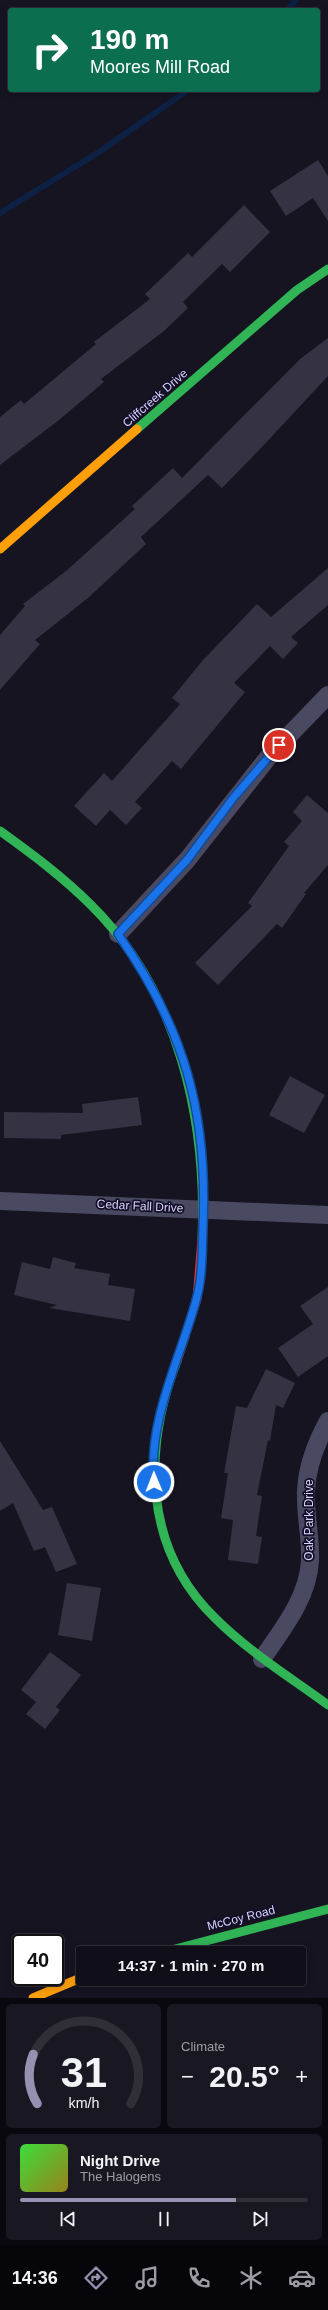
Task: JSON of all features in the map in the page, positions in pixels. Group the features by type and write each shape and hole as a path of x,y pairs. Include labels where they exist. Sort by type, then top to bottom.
{"street":[{"name":"Cliffcreek Drive","path":"0,549 297,290 328,269"},
{"path":"118,934 187,860 270,755 328,694"},
{"path":"0,831 58,872 86,898 118,934 139,965 158,1000 181,1051 192,1087 204,1156 204,1209 201,1268 196,1302 165,1396 157,1430 152,1469 155,1495 166,1544 193,1593 211,1615 234,1638 328,1705"},
{"name":"Cedar Fall Drive","path":"0,1201 204,1209 328,1216"},
{"name":"Oak Park Drive","path":"262,1659 286,1625 297,1605 306,1581 310,1562 306,1491 310,1465 317,1441 328,1421"},
{"name":"McCoy Road","path":"184,1946 328,1909"},
{"path":"33,1998 76,1980"}],"building":[{"path":"318,160 328,176 328,221 313,198 286,216 270,191"},
{"path":"244,205 270,232 230,272 222,264 183,302 188,308 164,331 101,379 104,382 59,420 0,465 0,417 21,400 24,404 96,344 94,342 150,299 145,294 188,253 192,257"},
{"path":"328,338 328,376 262,447 222,488 208,475 141,537 146,544 88,598 35,640 40,644 0,690 0,635 25,606 23,604 66,571 135,509 132,506 173,468 182,478 300,359"},
{"path":"328,568 328,605 291,637 298,643 283,659 270,646 234,683 245,692 181,769 172,761 135,802 142,808 126,825 110,810 96,826 74,806 104,773 112,781 180,704 172,698 203,660 257,604 271,617"},
{"path":"307,795 328,813 328,865 304,893 306,894 282,928 277,924 218,985 195,963 252,906 248,903 289,846 284,842 302,821 293,812"},
{"path":"290,1076 325,1095 304,1133 269,1115"},
{"path":"138,1097 142,1125 61,1135 61,1139 4,1138 4,1112 83,1113 82,1104"},
{"path":"53,1257 76,1263 74,1268 110,1274 108,1285 135,1289 130,1321 49,1308 57,1305 14,1295 22,1262 50,1269"},
{"path":"328,1287 328,1356 298,1377 278,1348 313,1324 300,1306"},
{"path":"266,1369 295,1383 283,1408 276,1405 270,1441 268,1440 257,1495 262,1496 256,1536 262,1537 258,1564 228,1560 233,1520 221,1518 228,1473 224,1473 236,1406 247,1408"},
{"path":"0,1441 43,1510 52,1507 77,1564 56,1572 45,1547 34,1551 13,1503 0,1511"},
{"path":"67,1583 101,1588 92,1641 58,1635"},
{"path":"50,1652 81,1675 56,1707 60,1710 45,1729 26,1714 36,1702 21,1690"}],"waterway":[{"path":"289,8 296,0"},
{"path":"0,213 99,152 185,92"}],"traffic: fast":[{"path":"137,429 297,290 328,269"},
{"path":"0,831 58,875 91,905 121,939 146,977 166,1017 181,1060 192,1104 199,1148 202,1194 202,1239"},
{"path":"177,1361 166,1394 158,1428 155,1463 156,1496 162,1529 174,1561 191,1590 215,1618 270,1664 328,1705"},
{"path":"187,1946 328,1909"}],"traffic: slow":[{"path":"0,549 137,429"},
{"path":"33,1998 76,1980"}],"traffic: jam":[{"path":"177,1361 197,1299 202,1239"}],"route":[{"path":"154,1482 152,1469 157,1430 165,1396 196,1302 200,1279 204,1209 204,1156 192,1087 181,1051 158,1000 139,965 118,934 187,860 234,797 279,745"}]}
